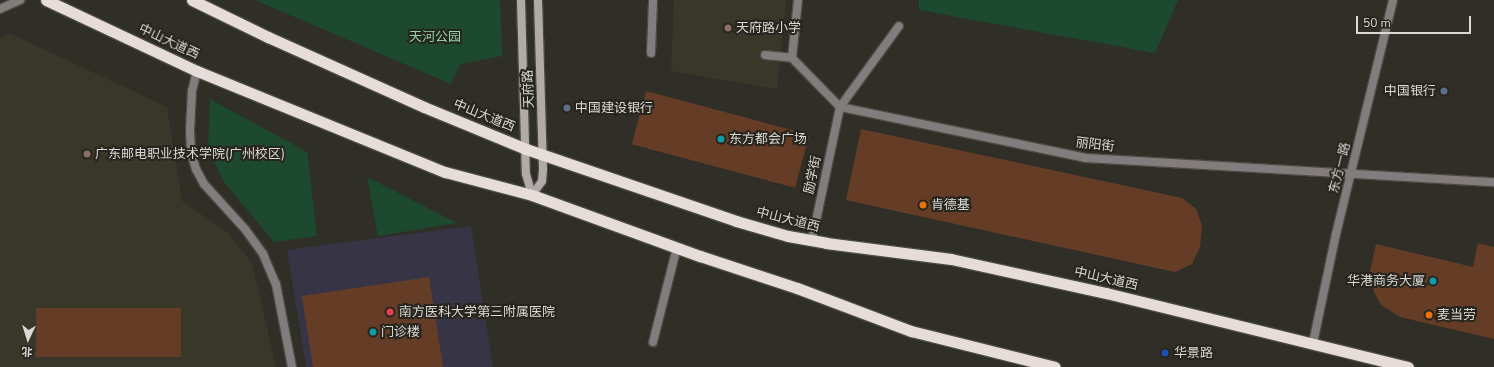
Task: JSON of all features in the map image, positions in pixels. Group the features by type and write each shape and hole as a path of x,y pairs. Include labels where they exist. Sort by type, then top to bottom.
{"highway":[{"name":"中山大道西","path":"46,0 196,71 445,172 532,195 797,288 911,331 1055,367"},
{"name":"中山大道西","path":"192,0 268,37 424,107 526,149 736,221 812,240 850,247 951,259 1106,293 1408,367"}],"main road":[{"name":"天府路","path":"521,0 526,174 532,195"},
{"name":"天府路","path":"532,195 542,181 543,155 538,0"}],"street":[{"path":"0,9 20,0"},
{"path":"650,53 653,0"},
{"path":"792,58 798,0"},
{"name":"东方一路","path":"1313,343 1350,174 1393,0"},
{"path":"765,55 792,58 839,112 899,26"},
{"path":"196,71 192,91 190,131 191,152 196,169 204,184 245,229 263,254 276,284 292,367"},
{"name":"丽阳街","path":"839,112 1086,158 1494,182"},
{"name":"励学街","path":"812,240 839,112"},
{"path":"653,342 677,247"}],"shaded area":[{"name":"天府路小学","path":"674,0 786,0 777,89 671,71"},
{"name":"广东邮电职业技术学院(广州校区)","path":"9,33 167,107 182,201 228,233 252,263 276,367 0,367 0,39"},
{"name":"南方医科大学第三附属医院","path":"471,226 493,367 306,367 287,250"}],"green space":[{"name":"天河公园","path":"255,0 500,0 502,56 460,64 451,84"},
{"path":"919,0 1178,0 1155,53 919,10"},
{"path":"210,99 307,152 317,236 274,242 224,182 208,149"},
{"path":"367,177 457,223 378,236"}],"building":[{"name":"东方都会广场","path":"646,91 809,135 795,188 632,144"},
{"path":"861,129 1182,198 1196,209 1202,225 1200,247 1192,264 1175,272 846,200"},
{"name":"华港商务大厦","path":"1478,243 1494,247 1494,339 1400,317 1381,305 1374,292 1370,271 1376,244 1473,267"},
{"name":"门诊楼","path":"429,277 443,367 313,367 302,296"},
{"path":"36,308 181,308 181,357 36,357"}],"place":[{"name":"天府路小学","path":"728,28"},
{"name":"中国银行","path":"1444,91"},
{"name":"中国建设银行","path":"567,108"},
{"name":"东方都会广场","path":"721,139"},
{"name":"广东邮电职业技术学院(广州校区)","path":"87,154"},
{"name":"肯德基","path":"923,205"},
{"name":"华港商务大厦","path":"1433,281"},
{"name":"南方医科大学第三附属医院","path":"390,312"},
{"name":"麦当劳","path":"1429,315"},
{"name":"门诊楼","path":"373,332"},
{"name":"华景路","path":"1165,353"}]}
